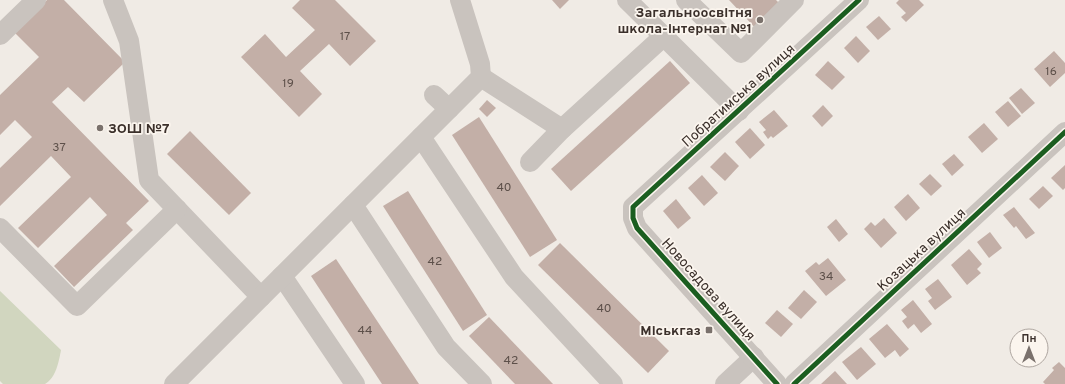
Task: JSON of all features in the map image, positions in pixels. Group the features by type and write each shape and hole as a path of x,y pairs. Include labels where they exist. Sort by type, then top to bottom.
{"street":[{"path":"0,35 36,0"},
{"path":"113,0 129,41 149,180 261,297"},
{"path":"174,384 481,78 480,64 460,0"},
{"path":"627,0 739,111"},
{"path":"686,0 742,54 794,0"},
{"name":"Побратимська вулиця","path":"633,207 859,0"},
{"path":"530,162 562,129 664,36"},
{"path":"481,78 562,129"},
{"path":"434,95 449,109"},
{"name":"Козацька вулиця","path":"794,384 1065,132"},
{"path":"421,137 514,276 613,384"},
{"path":"353,205 446,347 482,384"},
{"name":"Новосадова вулиця","path":"633,207 633,218 637,228 777,384"},
{"path":"0,228 77,306 177,209"},
{"path":"282,276 355,384"},
{"path":"725,384 754,357"}],"green space":[{"path":"0,291 61,350 54,374 45,384 3,384 0,381"}],"building":[{"path":"47,0 64,0 125,62 84,102 68,87 52,102 149,201 126,223 133,230 74,287 54,266 107,215 90,197 38,248 18,228 71,177 51,156 0,206 0,168 32,137 15,120 0,135 0,95 39,57 14,32"},
{"path":"300,0 335,0 376,41 350,66 329,44 300,71 322,94 299,117 241,57 265,34 286,57 315,30 292,8"},
{"path":"552,0 569,0 560,9"},
{"name":"Загальноосвітня школа-інтернат №1","path":"729,0 776,0 784,8 759,32"},
{"path":"899,0 919,0 924,5 906,22 901,17 906,13 896,3"},
{"path":"879,16 891,29 878,40 866,27"},
{"path":"856,36 870,51 858,63 844,48"},
{"path":"1054,51 1065,63 1065,73 1050,87 1034,69"},
{"path":"670,61 690,83 571,191 551,169"},
{"path":"828,61 845,77 832,90 815,75"},
{"path":"1021,88 1035,103 1022,114 1009,98"},
{"path":"487,100 496,108 487,117 479,109"},
{"path":"1008,101 1021,116 1008,127 995,112"},
{"path":"823,105 833,116 822,127 812,116"},
{"path":"774,110 788,126 773,138 771,136 768,139 763,132 766,130 759,122"},
{"path":"479,117 557,240 530,257 452,135"},
{"path":"984,123 998,139 982,153 968,137"},
{"path":"750,128 765,145 750,159 735,142"},
{"path":"190,131 251,193 229,215 167,154"},
{"path":"725,152 739,166 725,181 710,167"},
{"path":"954,154 964,165 952,176 942,164"},
{"path":"1065,165 1065,188 1063,190 1051,178"},
{"path":"930,174 942,186 931,196 919,184"},
{"path":"702,175 718,193 704,206 688,188"},
{"path":"1043,186 1053,196 1039,209 1029,199"},
{"path":"408,191 487,315 463,331 383,206"},
{"path":"908,194 920,208 906,221 894,207"},
{"path":"676,199 691,218 678,229 663,211"},
{"path":"1014,207 1035,233 1026,239 1016,226 1014,228 1003,215"},
{"path":"884,218 897,233 881,248 864,229 871,222 875,226"},
{"path":"836,219 848,234 839,242 827,227"},
{"path":"990,232 1002,248 989,258 977,242"},
{"path":"560,243 669,351 648,373 538,265"},
{"path":"969,249 982,264 977,269 981,273 967,285 951,265"},
{"path":"828,258 846,280 826,296 805,271 816,262 819,265"},
{"path":"336,259 419,384 382,384 311,276"},
{"path":"938,279 952,297 935,310 928,301 932,298 925,289"},
{"path":"804,290 817,302 801,319 788,308"},
{"path":"913,300 932,324 921,333 914,324 908,329 902,321 907,317 901,310"},
{"path":"777,310 793,324 781,337 765,323"},
{"path":"489,317 553,384 515,384 469,336"},
{"path":"887,324 909,349 900,357 895,350 885,358 869,339"},
{"path":"861,347 876,364 857,380 842,362"},
{"path":"1059,362 1065,368 1065,384 1045,384 1043,382 1054,370 1052,368"},
{"path":"835,371 847,384 821,384"}],"cycle path":[{"path":"777,384 637,228 633,218 633,207 859,0"},
{"path":"794,384 1065,132"}],"place":[{"name":"Загальноосвітня школа-інтернат №1","path":"760,20"},
{"name":"ЗОШ №7","path":"100,128"},
{"name":"Міськгаз","path":"709,330"}]}
